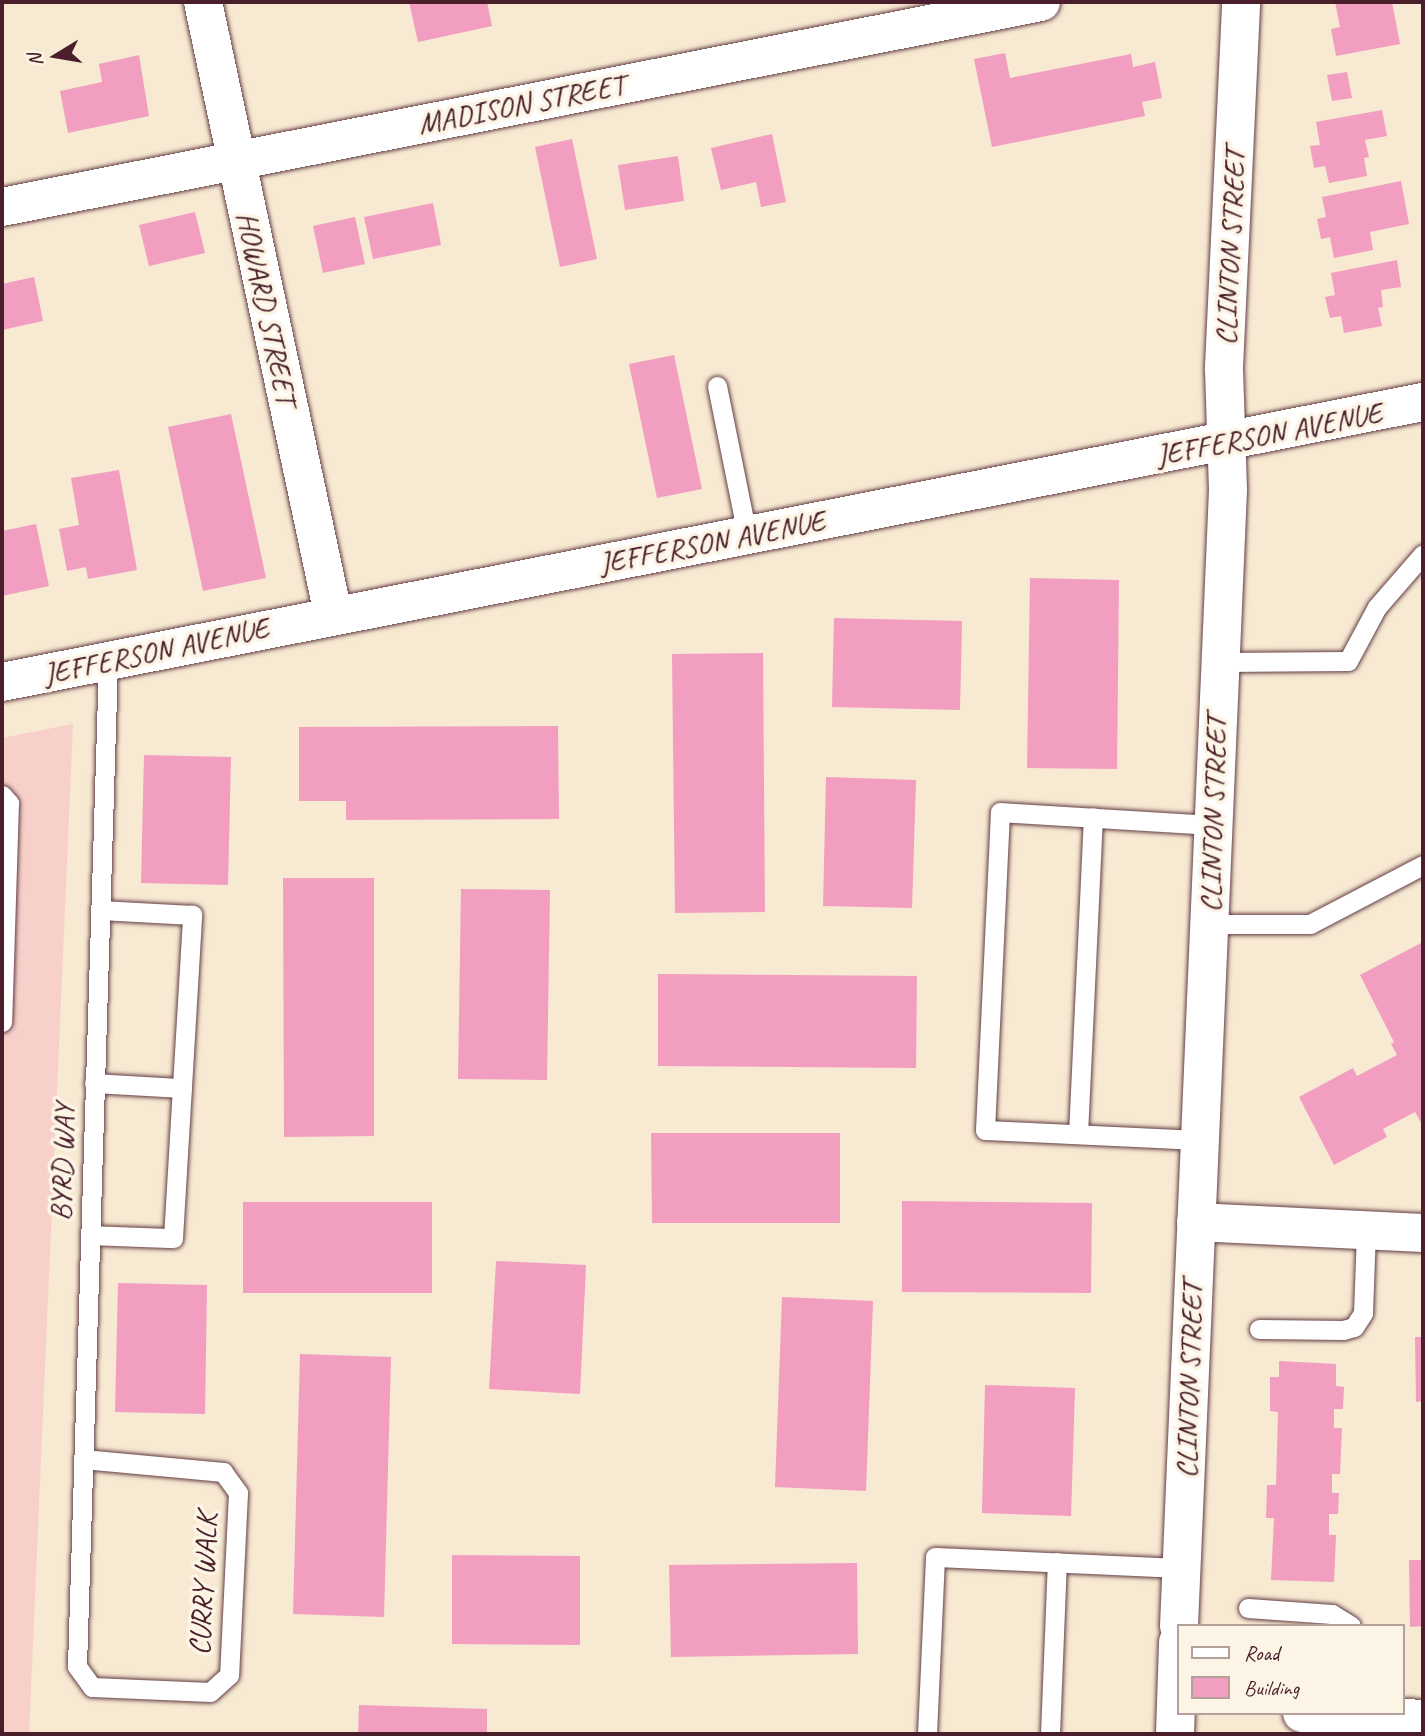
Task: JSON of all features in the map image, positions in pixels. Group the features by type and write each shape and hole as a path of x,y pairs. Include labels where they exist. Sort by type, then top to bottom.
{"street":[{"name":"HOWARD STREET","path":"203,2 333,614"},
{"name":"MADISON STREET","path":"2,207 1041,2"},
{"name":"CLINTON STREET","path":"1179,1624 1211,825 1228,490 1224,367 1241,2"},
{"name":"JEFFERSON AVENUE","path":"2,682 333,614 747,536 1423,402"},
{"path":"1196,1222 1423,1233"},
{"path":"1372,1715 1423,1719"}],"lane":[{"path":"717,386 747,536"},
{"path":"1220,662 1348,662 1377,607 1423,554"},
{"name":"BYRD WAY","path":"77,1666 108,660"},
{"path":"2,795 9,803 2,1022"},
{"path":"1200,1140 985,1130 1000,812 1211,825"},
{"path":"1077,1135 1093,817"},
{"path":"1208,924 1310,924 1423,865"},
{"path":"90,1235 173,1238 192,915 100,910"},
{"path":"94,1083 182,1088"},
{"path":"1259,1329 1343,1330 1354,1327 1363,1313 1366,1230"},
{"name":"CURRY WALK","path":"77,1666 92,1687 210,1692 229,1675 238,1493 223,1472 83,1459"},
{"path":"927,1734 935,1556 1181,1568"},
{"path":"1050,1734 1057,1562"},
{"path":"1248,1608 1332,1614 1348,1624"}],"shaded area":[{"path":"73,724 29,1734 2,1734 2,738"}],"building":[{"path":"409,2 487,2 492,26 418,42"},
{"path":"1335,2 1392,2 1400,44 1336,56 1331,29 1340,27"},
{"path":"1005,53 1010,78 1131,54 1133,67 1155,62 1162,98 1142,102 1145,116 992,147 974,59"},
{"path":"139,55 149,116 68,133 60,91 102,82 99,64"},
{"path":"1347,72 1352,98 1332,101 1327,75"},
{"path":"1382,110 1387,136 1365,140 1369,157 1364,158 1367,176 1329,183 1325,166 1314,168 1310,146 1320,145 1316,122"},
{"path":"772,134 786,202 761,207 756,182 721,190 711,148"},
{"path":"572,139 597,259 560,267 535,147"},
{"path":"678,156 684,201 625,210 618,165"},
{"path":"1401,181 1409,224 1370,232 1373,250 1334,258 1330,237 1321,239 1317,219 1326,217 1322,197"},
{"path":"433,203 441,245 373,259 364,217"},
{"path":"195,212 205,253 149,266 139,225"},
{"path":"355,217 365,264 323,273 313,226"},
{"path":"1397,260 1401,287 1381,290 1383,307 1378,308 1382,326 1344,333 1341,316 1330,318 1325,297 1335,295 1331,273"},
{"path":"34,277 43,321 2,330 2,284"},
{"path":"674,355 702,489 657,498 629,364"},
{"path":"231,414 266,578 203,591 168,427"},
{"path":"119,470 137,570 88,579 86,567 67,571 59,529 79,525 71,478"},
{"path":"36,524 49,586 2,596 2,531"},
{"path":"1030,578 1119,580 1117,769 1027,768"},
{"path":"834,618 962,621 960,710 832,707"},
{"path":"763,653 765,912 675,913 672,654"},
{"path":"558,726 559,819 346,820 346,801 299,801 299,727"},
{"path":"144,755 231,757 228,885 141,883"},
{"path":"826,777 916,780 912,908 823,906"},
{"path":"283,878 374,878 374,1136 284,1137"},
{"path":"461,889 550,890 547,1080 458,1079"},
{"path":"1421,943 1423,1126 1415,1112 1383,1129 1387,1137 1334,1165 1299,1097 1353,1068 1357,1076 1397,1055 1391,1044 1394,1042 1360,975"},
{"path":"658,974 917,976 916,1068 658,1066"},
{"path":"651,1133 840,1133 840,1223 652,1223"},
{"path":"902,1201 1092,1203 1091,1293 902,1292"},
{"path":"243,1202 432,1202 432,1293 243,1293"},
{"path":"496,1261 586,1265 580,1394 489,1389"},
{"path":"118,1283 207,1285 205,1414 115,1412"},
{"path":"782,1297 873,1301 866,1491 775,1487"},
{"path":"1415,1337 1423,1337 1423,1401 1416,1402"},
{"path":"300,1354 391,1357 384,1617 293,1614"},
{"path":"1279,1361 1336,1364 1336,1386 1344,1387 1343,1409 1334,1409 1334,1428 1342,1428 1340,1474 1332,1474 1332,1493 1339,1493 1338,1514 1329,1514 1329,1535 1336,1535 1334,1582 1271,1580 1274,1518 1266,1518 1267,1485 1276,1485 1278,1412 1270,1411 1270,1377 1279,1377"},
{"path":"985,1385 1075,1388 1071,1516 982,1513"},
{"path":"452,1555 580,1556 580,1645 452,1644"},
{"path":"1409,1560 1423,1560 1423,1626 1410,1627"},
{"path":"857,1563 858,1654 671,1657 669,1565"},
{"path":"359,1705 487,1709 487,1734 358,1734"}]}
